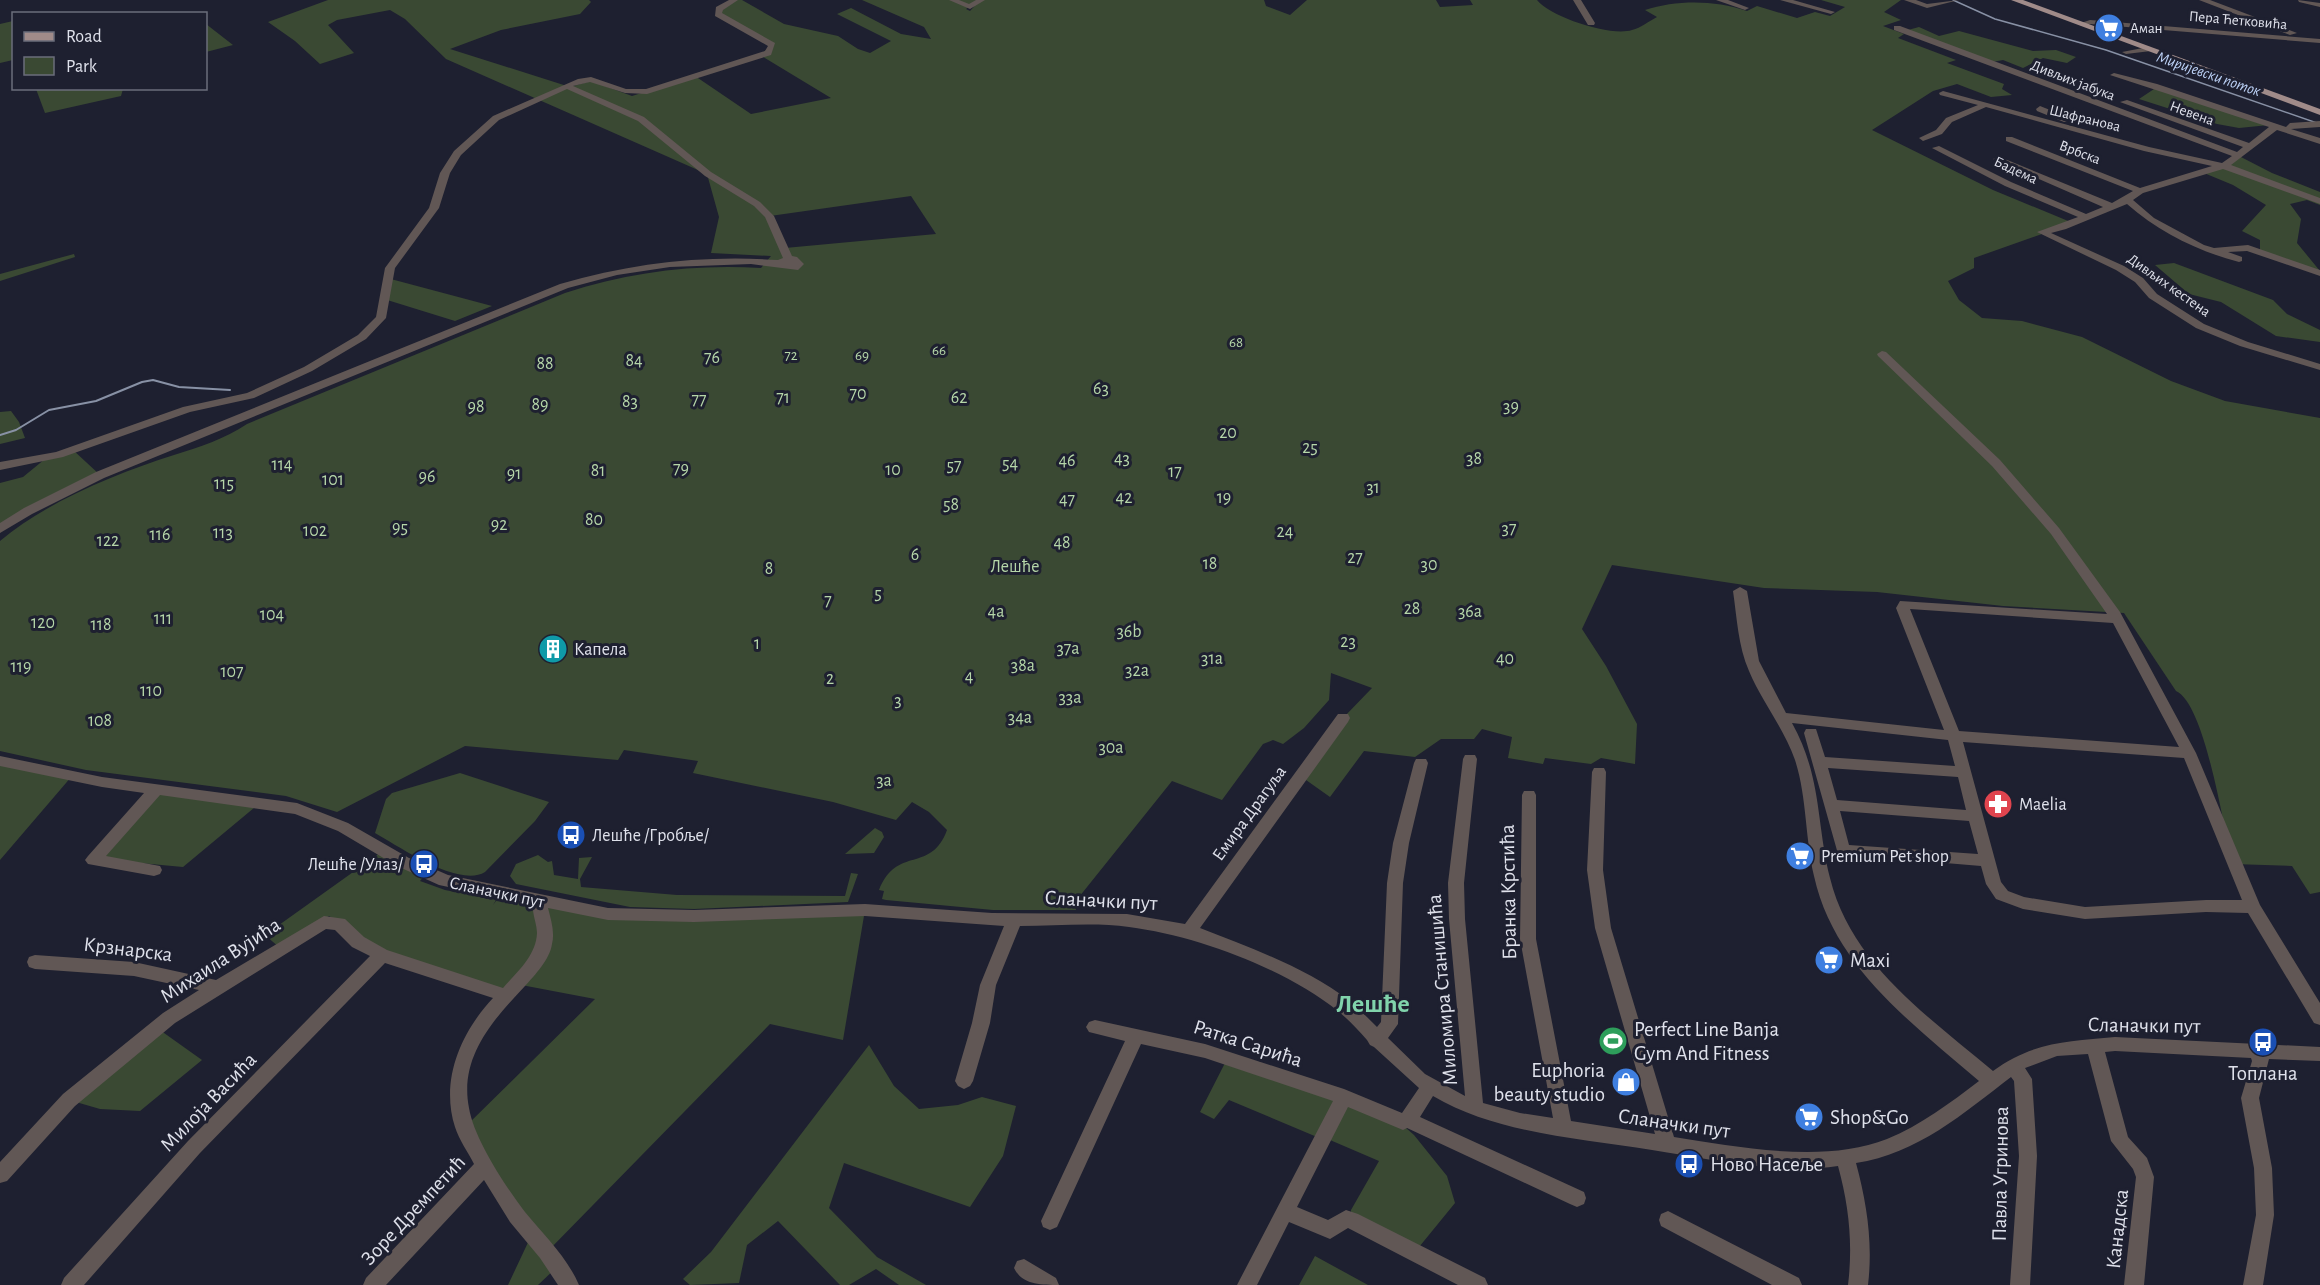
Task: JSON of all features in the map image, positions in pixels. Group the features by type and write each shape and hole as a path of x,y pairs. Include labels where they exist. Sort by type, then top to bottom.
{"main road":[{"path":"2015,0 2320,112"}],"street":[{"path":"0,466 59,455 187,409 250,396 308,369 362,337 381,318 390,268 434,208 445,173 457,153 496,118 566,86 591,79 625,91 651,92 760,55 773,48 764,39 718,14 719,9 734,0"},
{"path":"953,0 970,7 981,0"},
{"path":"1577,0 1591,23"},
{"path":"1720,0 1745,8"},
{"path":"1784,0 1831,12"},
{"path":"1908,0 1927,6 1953,0"},
{"path":"2203,0 2318,41"},
{"path":"2302,0 2320,5"},
{"name":"Пера Ћетковића","path":"2082,24 2090,22 2136,25 2318,41"},
{"name":"Дивљих јабука","path":"1897,28 2240,156"},
{"path":"2126,52 2148,49"},
{"path":"2114,75 2320,141"},
{"path":"0,529 28,511 100,475 564,286 622,270 671,262 721,259 784,261 769,216 757,204 708,174 640,119 566,86"},
{"name":"Шафранова","path":"1943,93 2073,129 2221,166"},
{"name":"Невена","path":"2124,102 2251,147"},
{"path":"1923,138 1942,130 1949,120 1985,105"},
{"path":"2040,110 2067,120 2073,129"},
{"path":"2086,217 2128,200 2140,191 2221,166 2240,156 2276,126 2319,124"},
{"name":"Врбска","path":"2009,139 2140,191"},
{"name":"Бадема","path":"1936,148 2086,217"},
{"path":"1997,159 2110,206"},
{"path":"2221,166 2320,201"},
{"path":"2128,200 2146,217 2201,247 2239,259"},
{"name":"Дивљих кестена","path":"2086,217 2063,227 2042,232 2044,236 2120,268 2139,280 2153,296 2200,326 2244,344 2320,368"},
{"path":"2216,251 2248,248 2320,273"},
{"path":"1882,354 1996,463 2055,531 2116,617 2189,753 2253,907 2320,1018"},
{"path":"1740,591 1752,658 1806,771 1813,800 1823,882 1830,906 1847,938 1889,989 1992,1081"},
{"path":"2116,617 1905,604 1903,608 1954,736 1994,885 2002,895 2023,903 2085,913 2206,906 2253,907"},
{"path":"1781,717 1954,736 2189,753"},
{"name":"Емира Драгуља","path":"1189,931 1343,718"},
{"path":"1811,733 1843,850 1988,861"},
{"name":"Миломира Станишића","path":"1470,759 1456,883 1474,1109"},
{"name":"Сланачки пут","path":"0,761 156,790 297,809 343,827 426,874 467,886 608,914 664,916 846,910 1014,920 1135,921 1189,931 1259,958 1308,982 1345,1007 1376,1040 1429,1087 1474,1109 1564,1129 1766,1158 1845,1157 1891,1146 1921,1132 2013,1066 2045,1051 2094,1045 2320,1054"},
{"path":"1819,762 1963,772"},
{"path":"1376,1040 1389,1024 1396,873 1421,764"},
{"path":"1599,772 1595,861 1603,928 1667,1145"},
{"path":"154,870 93,860 156,790"},
{"name":"Бранка Крстића","path":"1529,795 1528,939 1564,1129"},
{"path":"1832,805 1975,816"},
{"path":"542,901 540,906 544,938 539,958 484,1019 472,1039 459,1077 461,1118 485,1166 517,1216 547,1252 570,1285"},
{"path":"964,1081 981,1023 988,984 1014,920"},
{"name":"Михаила Вујића","path":"0,1174 69,1100 169,1018 215,987 324,922 339,924 358,942 382,955 504,995"},
{"name":"Милоја Васића","path":"71,1285 194,1147 382,955"},
{"name":"Крзнарска","path":"35,962 134,969 215,987"},
{"name":"Ратка Сарића","path":"1095,1027 1205,1051 1344,1097 1398,1121 1408,1120 1577,1198"},
{"path":"1050,1221 1136,1036"},
{"name":"Канадска","path":"2094,1045 2120,1141 2140,1164 2145,1177 2134,1285"},
{"path":"2253,1285 2265,1215 2263,1168 2250,1098 2261,1061 2257,1051"},
{"name":"Павла Угринова","path":"2013,1066 2023,1079 2028,1156 2020,1285"},
{"path":"1408,1120 1429,1087"},
{"path":"1247,1285 1344,1097"},
{"path":"1845,1157 1854,1189 1861,1234 1862,1261 1858,1285"},
{"name":"Зоре Дремпетић","path":"373,1285 485,1166"},
{"path":"1286,1212 1330,1230 1346,1219 1352,1220 1478,1285"},
{"path":"1668,1220 1792,1285"},
{"path":"1024,1268 1048,1285"}],"green space":[{"path":"328,0 589,0 591,2 580,14 501,30 450,49 570,87 591,81 632,96 695,76 751,114 831,98 760,55 772,45 718,14 734,0 742,0 784,24 838,36 858,49 870,53 891,41 837,14 851,8 901,34 931,39 924,27 862,0 977,0 966,9 970,11 980,0 1264,0 1266,6 1290,15 1307,0 1436,0 1440,7 1473,5 1470,0 1537,0 1554,13 1567,19 1596,28 1622,31 1639,28 1657,17 1645,10 1670,4 1709,3 1747,11 1757,6 1797,18 1815,12 1830,16 1845,7 1821,0 1901,0 1884,12 1901,20 1883,26 1904,34 1898,38 1956,60 1947,63 2004,84 2002,89 2012,95 1991,97 1957,84 1933,91 1872,130 1993,190 2073,223 1974,258 1974,268 1948,281 1959,300 1982,318 2022,321 2082,337 2171,381 2225,401 2320,418 2320,892 2310,894 2292,866 2233,864 2212,770 2196,719 2187,701 2176,691 2124,613 2003,606 1877,592 1764,588 1612,565 1582,629 1606,666 1637,724 1635,764 1601,758 1591,764 1545,758 1543,764 1508,758 1512,737 1482,729 1474,739 1441,739 1415,757 1364,751 1330,797 1306,780 1344,717 1372,688 1331,673 1329,700 1304,728 1283,744 1273,740 1263,744 1222,800 1172,781 1075,902 1076,910 993,910 882,899 884,891 879,890 886,876 904,863 932,852 947,830 929,812 912,802 896,820 833,802 693,773 698,761 624,750 618,760 465,746 337,812 286,796 86,770 0,751 0,541 18,527 60,501 106,480 212,442 247,424 565,293 613,280 662,271 711,267 761,268 771,256 711,253 719,217 707,174 446,59 405,19 390,10 337,20 328,25 354,53 320,64 295,41 268,22","holes":["911,196 936,234 785,248 770,216"]},
{"path":"12,21 12,60 0,63 0,24"},
{"path":"207,25 233,45 207,52"},
{"path":"1919,27 1939,36 1959,31 2033,51 2056,50 2076,57 2067,63 2043,58 2023,68 2003,60 1987,63 1908,30"},
{"path":"2157,87 2269,125 2239,128 2217,124 2139,99"},
{"path":"37,90 123,90 121,96 45,113"},
{"path":"2239,156 2272,173 2320,192 2320,205 2307,200 2290,204 2301,219 2297,243 2320,271 2260,252 2260,240 2242,231 2266,205 2233,185 2204,173"},
{"path":"74,254 75,257 0,281 0,274"},
{"path":"2174,263 2273,300 2287,314 2320,330 2320,342 2276,336 2221,302 2189,294 2155,265"},
{"path":"387,278 492,306 455,321 384,299"},
{"path":"11,411 19,422 25,438 0,444 0,412"},
{"path":"73,450 100,475 0,529 0,483 23,477 45,459"},
{"path":"0,764 72,776 0,860"},
{"path":"460,773 549,802 535,821 485,872 460,875 445,870 414,856 375,833 386,799 392,793"},
{"path":"156,790 260,803 183,867 97,859"},
{"path":"875,828 882,832 884,837 874,853 845,854"},
{"path":"384,850 426,874 420,881 445,890 496,900 493,905 502,893 608,914 865,910 843,1040 770,1024 547,1252 557,1267 538,1285 508,1285 532,1234 464,1128 595,999 516,984 504,995 402,963 329,916 280,948 265,935"},
{"path":"538,855 548,862 552,861 554,875 578,879 579,858 592,857 580,879 581,887 677,895 845,896 851,873 858,874 848,902 694,909 630,907 516,884 510,876 516,864"},
{"path":"157,1028 202,1060 140,1111 100,1109 69,1100"},
{"path":"869,1045 894,1086 919,1109 958,1105 982,1097 1016,1106 1003,1156 970,1207 844,1163 829,1208 877,1257 926,1285 899,1285 876,1269 849,1285 840,1285 778,1221 747,1245 739,1283 690,1285 683,1279 711,1252"},
{"path":"1225,1063 1335,1101 1317,1137 1229,1100 1214,1119 1200,1112"},
{"path":"1344,1097 1398,1121 1414,1135 1447,1176 1455,1203 1415,1252 1351,1220 1351,1210 1379,1161 1323,1137"},
{"path":"1315,1256 1368,1285 1299,1285"}],"waterway":[{"name":"Миријевски поток","path":"1953,0 1995,19 2106,50 2320,124"},
{"path":"0,435 16,430 49,410 96,401 142,382 153,380 179,387 230,390"}],"place":[{"name":"Аман","path":"2109,28"},
{"name":"Капела","path":"553,649"},
{"name":"Maelia","path":"1998,804"},
{"name":"Лешће /Гробље/","path":"571,835"},
{"name":"Premium Pet shop","path":"1800,856"},
{"name":"Лешће /Улаз/","path":"424,864"},
{"name":"Maxi","path":"1829,960"},
{"name":"Perfect Line Banja Gym And Fitness","path":"1613,1041"},
{"name":"Топлана","path":"2263,1042"},
{"name":"Euphoria beauty studio","path":"1626,1082"},
{"name":"Shop&Go","path":"1809,1117"},
{"name":"Ново Насеље","path":"1689,1164"}],"district":[{"name":"Лешће","path":"1373,1003"}],"park label":[{"name":"68","path":"1236,342"},
{"name":"66","path":"939,350"},
{"name":"72","path":"791,355"},
{"name":"69","path":"862,355"},
{"name":"76","path":"712,357"},
{"name":"84","path":"634,360"},
{"name":"88","path":"545,363"},
{"name":"63","path":"1101,388"},
{"name":"70","path":"858,393"},
{"name":"71","path":"783,397"},
{"name":"62","path":"959,397"},
{"name":"77","path":"699,399"},
{"name":"83","path":"630,401"},
{"name":"89","path":"540,404"},
{"name":"98","path":"476,406"},
{"name":"39","path":"1511,406"},
{"name":"20","path":"1228,432"},
{"name":"25","path":"1310,447"},
{"name":"43","path":"1122,458"},
{"name":"38","path":"1474,458"},
{"name":"46","path":"1067,460"},
{"name":"54","path":"1010,463"},
{"name":"114","path":"282,464"},
{"name":"57","path":"954,465"},
{"name":"79","path":"681,468"},
{"name":"10","path":"893,469"},
{"name":"81","path":"598,470"},
{"name":"17","path":"1175,471"},
{"name":"91","path":"514,473"},
{"name":"96","path":"427,476"},
{"name":"101","path":"333,479"},
{"name":"115","path":"224,483"},
{"name":"31","path":"1373,487"},
{"name":"42","path":"1124,497"},
{"name":"19","path":"1224,497"},
{"name":"47","path":"1067,499"},
{"name":"58","path":"951,504"},
{"name":"80","path":"594,519"},
{"name":"92","path":"499,524"},
{"name":"95","path":"400,527"},
{"name":"37","path":"1509,528"},
{"name":"102","path":"315,530"},
{"name":"24","path":"1285,531"},
{"name":"113","path":"223,532"},
{"name":"116","path":"160,534"},
{"name":"122","path":"108,540"},
{"name":"48","path":"1062,542"},
{"name":"6","path":"915,554"},
{"name":"27","path":"1355,557"},
{"name":"18","path":"1210,563"},
{"name":"30","path":"1429,564"},
{"name":"8","path":"769,568"},
{"name":"5","path":"878,593"},
{"name":"7","path":"828,600"},
{"name":"28","path":"1412,608"},
{"name":"4a","path":"996,611"},
{"name":"36a","path":"1470,611"},
{"name":"104","path":"272,614"},
{"name":"111","path":"163,618"},
{"name":"120","path":"43,622"},
{"name":"118","path":"101,624"},
{"name":"36b","path":"1129,631"},
{"name":"23","path":"1348,641"},
{"name":"1","path":"757,643"},
{"name":"37a","path":"1068,648"},
{"name":"31a","path":"1212,658"},
{"name":"40","path":"1505,658"},
{"name":"38a","path":"1023,665"},
{"name":"119","path":"21,666"},
{"name":"32a","path":"1137,670"},
{"name":"107","path":"232,671"},
{"name":"4","path":"969,676"},
{"name":"2","path":"830,678"},
{"name":"110","path":"151,690"},
{"name":"33a","path":"1070,697"},
{"name":"3","path":"898,700"},
{"name":"34a","path":"1020,717"},
{"name":"108","path":"100,720"},
{"name":"30a","path":"1111,747"},
{"name":"3a","path":"884,780"}]}
